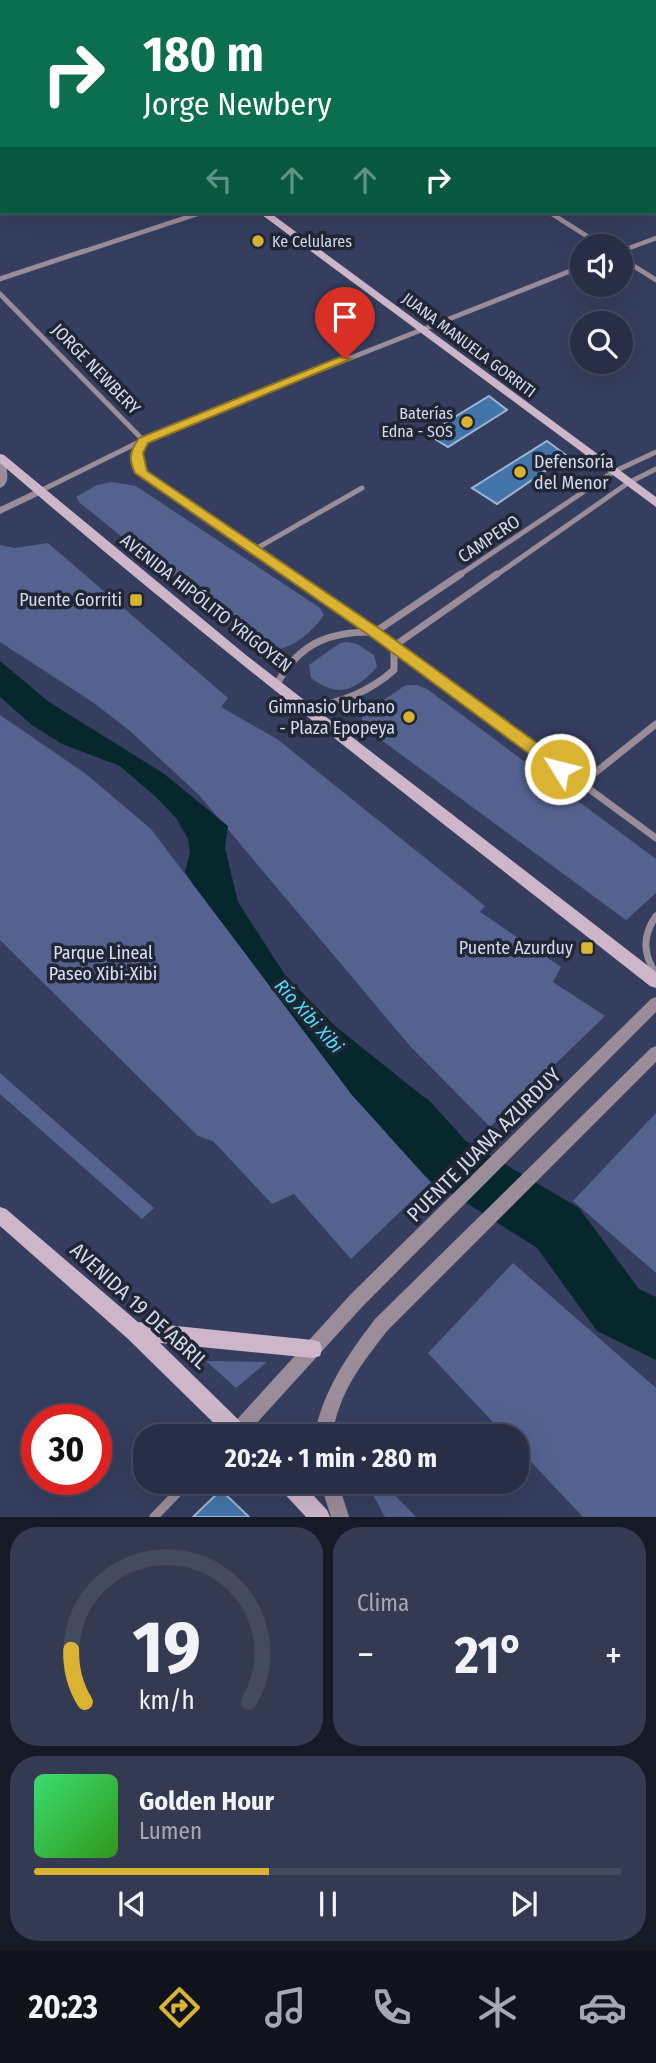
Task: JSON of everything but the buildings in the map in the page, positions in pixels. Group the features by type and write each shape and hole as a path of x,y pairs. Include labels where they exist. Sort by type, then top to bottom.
{"main road":[{"name":"JUANA MANUELA GORRITI","path":"266,214 656,503"},
{"name":"AVENIDA HIPÓLITO YRIGOYEN","path":"0,459 277,684 656,981"},
{"name":"AVENIDA 19 DE ABRIL","path":"0,1216 134,1331 226,1424"},
{"path":"134,1331 313,1349"},
{"path":"298,1494 320,1517"}],"street":[{"path":"0,279 197,214"},
{"path":"552,214 584,234"},
{"path":"633,246 656,237"},
{"path":"633,266 656,280"},
{"path":"0,511 143,440 570,270"},
{"name":"JORGE NEWBERY","path":"0,294 143,440 136,453 136,462 142,473 252,551 375,632 656,838"},
{"name":"CAMPERO","path":"375,632 613,472 656,452"},
{"path":"0,459 3,476 0,485"},
{"name":"CAMPERO","path":"394,646 628,483 656,469"},
{"path":"252,551 362,488"},
{"path":"277,684 287,661 329,633 344,630 375,632"},
{"path":"309,708 356,698 379,684 394,670 394,646"},
{"path":"581,784 656,723"},
{"path":"656,916 645,938 649,964 656,974"},
{"name":"PUENTE JUANA AZURDUY","path":"247,1424 357,1300 656,1003"},
{"path":"325,1424 327,1407 342,1377 381,1325 656,1052"},
{"path":"154,1517 176,1494"},
{"path":"333,1494 340,1517"}],"green space":[{"path":"112,482 136,486 320,608 324,615 304,636 287,647 269,650 260,648 80,503 76,497 97,485"},
{"path":"48,543 228,698 221,707 277,739 485,906 480,912 561,967 553,982 605,1016 490,1127 410,1046 199,795 130,731 94,703 0,642 0,545 15,548"},
{"path":"340,643 357,644 374,655 377,667 361,682 346,689 329,688 311,678 309,665"},
{"path":"406,685 427,689 656,859 656,893 626,920 369,731 361,722 364,713"},
{"name":"Parque Lineal Paseo Xibi-Xibi","path":"0,715 86,774 151,829 352,1095 431,1182 351,1259 294,1194 272,1204 213,1141 198,1136 0,940"},
{"path":"0,1073 154,1208 142,1219 0,1094"},
{"path":"656,1113 656,1273 573,1201"},
{"path":"513,1263 656,1388 656,1517 583,1517 529,1460 529,1424 495,1424 428,1353"},
{"path":"206,1361 267,1362 236,1388"},
{"path":"373,1494 394,1494 416,1517 385,1517"}],"water":[{"path":"0,661 49,702 163,773 228,826 225,848 238,902 285,975 335,1026 425,1098 464,1151 431,1182 352,1095 193,884 185,872 190,852 188,839 176,818 120,766 62,744 32,725 0,697"},
{"path":"566,1208 604,1252 625,1291 647,1308 656,1311 656,1359 642,1353 602,1317 575,1282 559,1254 536,1239"}],"waterway":[{"name":"Río Xibi Xibi","path":"408,1117 446,1159 558,1228 618,1310 656,1329"}],"place":[{"name":"Ke Celulares","path":"258,241"},
{"name":"Baterías Edna - SOS","path":"467,422"},
{"name":"Defensoría del Menor","path":"520,472"},
{"name":"Puente Gorriti","path":"136,600"},
{"name":"Gimnasio Urbano - Plaza Epopeya","path":"409,717"},
{"name":"Puente Azurduy","path":"587,948"}],"route":[{"path":"345,359 143,440 136,453 136,462 142,473 152,481 375,632 560,769"}]}
